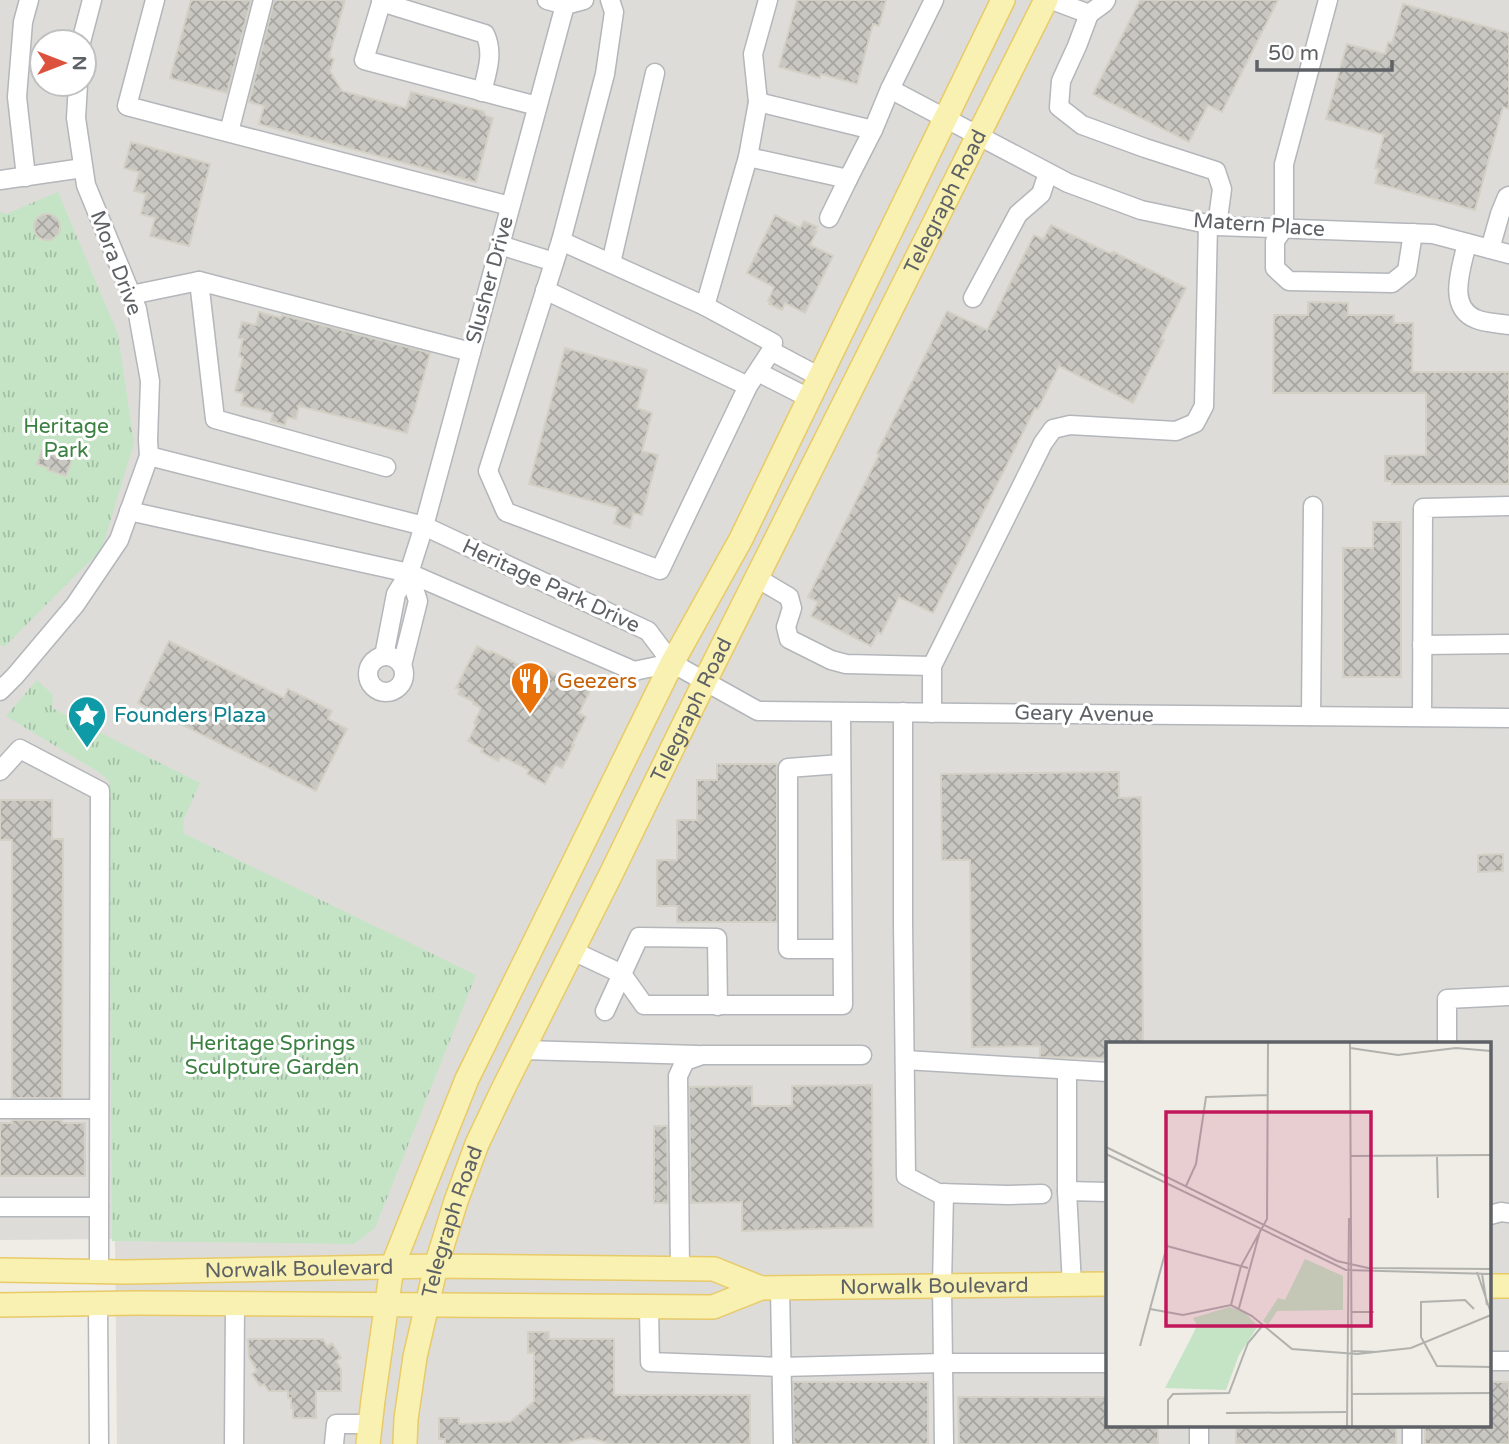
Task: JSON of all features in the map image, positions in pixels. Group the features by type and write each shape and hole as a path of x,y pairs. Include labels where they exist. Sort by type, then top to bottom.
{"main road":[{"name":"Telegraph Road","path":"369,1434 392,1267 467,1079 672,663 741,539 1003,0"},
{"name":"Telegraph Road","path":"405,1444 415,1357 436,1266 477,1144 1046,0"},
{"name":"Norwalk Boulevard","path":"0,1270 99,1272 436,1266 714,1269 771,1288"},
{"name":"Norwalk Boulevard","path":"0,1305 713,1307 771,1288 1106,1284"}],"street":[{"path":"26,177 17,97 23,22 29,0"},
{"path":"85,28 92,0"},
{"path":"155,0 127,106 510,206"},
{"path":"229,132 263,0"},
{"path":"547,0 565,5 584,0"},
{"path":"561,241 705,306 773,343 660,570 506,512 488,471 561,241 606,74 614,12 610,0"},
{"path":"705,306 748,157 758,102 753,54 768,0"},
{"path":"829,218 934,0"},
{"path":"1052,0 1090,14"},
{"path":"932,713 932,666 1043,443 1053,429 1070,425 1176,431 1195,423 1204,406 1212,225 1222,189 1216,171 1082,125 1059,107 1061,81 1090,14 1106,0"},
{"path":"1328,0 1284,164 1284,228 1275,242 1275,268 1289,281 1392,283 1407,271 1413,233"},
{"path":"482,92 489,63 489,43 485,34 382,1 364,60 482,92 537,106"},
{"name":"Slusher Drive","path":"384,656 396,594 409,573 424,526 565,5"},
{"path":"611,263 655,73"},
{"name":"Matern Place","path":"890,89 1068,183 1141,210 1212,225 1433,234 1509,254"},
{"name":"Mora Drive","path":"3,683 75,605 119,540 149,456 150,382 136,309 86,185 76,118 77,98"},
{"path":"758,102 873,130"},
{"path":"748,157 848,178"},
{"path":"0,180 83,167"},
{"path":"973,298 1018,214 1041,194 1048,173"},
{"path":"1490,249 1500,214 1509,196"},
{"path":"1467,243 1459,281 1460,305 1467,314 1477,320 1509,325"},
{"path":"500,245 554,262"},
{"path":"199,281 215,419 386,467"},
{"path":"131,295 199,281 471,352"},
{"path":"545,290 753,379 809,398"},
{"path":"771,351 820,377"},
{"name":"Heritage Park Drive","path":"129,511 409,573 634,671 672,663 649,631 424,526 149,456"},
{"path":"1311,716 1312,506"},
{"path":"1422,717 1423,508 1509,506"},
{"path":"402,665 418,601 409,573"},
{"path":"757,578 789,597 792,608 786,626 789,639 831,660 846,664 932,666"},
{"path":"1422,645 1509,644"},
{"path":"384,656 397,659 404,671 404,679 400,685 388,692 375,688 368,676 372,663 384,656"},
{"name":"Geary Avenue","path":"672,663 758,711 1509,718"},
{"path":"573,951 622,974 644,1005 843,1005 841,712"},
{"path":"903,712 906,1176 938,1193 1042,1194"},
{"path":"0,771 20,749 100,791 99,1272"},
{"path":"841,764 788,768 788,950 842,950"},
{"path":"605,1011 639,937 717,938 718,1006"},
{"path":"1447,1042 1447,999 1509,996"},
{"path":"523,1050 706,1055 862,1055"},
{"path":"680,1269 678,1076 685,1061 706,1055"},
{"path":"905,1060 1106,1072"},
{"path":"1067,1070 1067,1191 1072,1285"},
{"path":"0,1109 99,1109"},
{"path":"1067,1191 1106,1192"},
{"path":"944,1193 944,1444"},
{"path":"0,1208 99,1207"},
{"path":"771,1288 781,1367 783,1444"},
{"path":"98,1304 99,1444"},
{"path":"234,1444 235,1304"},
{"path":"649,1307 650,1362 781,1367 1106,1363"},
{"path":"334,1444 335,1424 369,1434"},
{"path":"1199,1426 1199,1444"},
{"path":"1412,1426 1412,1444"}],"shaded area":[{"path":"0,0 1509,0 1509,1444 117,1444 115,1239 0,1240"}],"green space":[{"name":"Heritage Park","path":"58,192 118,334 134,443 102,549 4,647 0,644 0,212 6,214"},
{"name":"Heritage Springs Sculpture Garden","path":"37,680 53,695 52,708 200,783 184,819 183,833 476,975 375,1228 354,1244 112,1241 109,781 6,716"}],"building":[{"path":"191,0 251,0 227,93 170,78"},
{"path":"274,0 345,0 329,57 334,59 330,71 342,91 406,108 411,92 483,111 486,116 493,118 476,182 259,124 264,106 249,102"},
{"path":"797,0 886,0 879,26 873,24 857,84 821,74 820,78 779,67"},
{"path":"1140,0 1278,0 1222,112 1208,105 1189,142 1093,94"},
{"path":"1403,4 1509,33 1509,109 1503,107 1475,210 1375,183 1379,169 1375,168 1384,135 1326,119 1347,44 1385,54 1388,42 1392,43"},
{"path":"131,142 210,164 189,246 150,236 155,218 141,214 146,194 134,191 139,172 124,168"},
{"path":"47,214 56,218 60,227 56,236 47,240 38,236 34,227 38,218"},
{"path":"775,215 800,228 804,221 817,227 810,245 833,256 805,313 785,303 782,310 769,304 774,287 747,273"},
{"path":"1051,225 1109,253 1114,252 1186,288 1133,403 1059,366 1038,409 1035,408 933,613 899,597 881,634 878,632 871,646 811,616 818,602 808,597 947,311 987,330 1034,235 1043,239"},
{"path":"1308,302 1348,303 1348,315 1394,315 1394,323 1413,323 1412,372 1509,372 1509,484 1392,484 1392,481 1385,481 1385,456 1426,455 1426,393 1273,393 1274,315 1308,315"},
{"path":"259,312 281,318 282,315 430,353 407,433 299,406 296,419 287,417 285,425 271,421 273,413 241,405 244,394 235,391 243,357 239,356 243,339 238,338 242,322 256,325"},
{"path":"565,348 647,370 637,408 652,413 642,451 658,455 642,515 633,513 630,528 614,523 618,508 529,484"},
{"path":"42,450 72,459 66,476 37,464"},
{"path":"1373,522 1401,522 1401,677 1343,677 1343,548 1373,548"},
{"path":"169,641 284,698 288,689 332,711 328,719 347,729 316,791 138,703"},
{"name":"Geezers","path":"477,646 530,670 533,663 590,691 579,713 586,717 574,745 562,768 555,765 545,784 527,774 529,770 501,756 498,761 468,741 481,708 458,694 460,689 456,688"},
{"path":"717,764 777,764 777,922 677,922 677,906 657,906 657,860 677,860 677,820 697,820 697,780 717,780"},
{"path":"1119,772 1119,798 1141,797 1143,1042 1106,1042 1106,1058 1040,1057 1040,1046 972,1047 970,860 942,860 941,774"},
{"path":"0,800 52,800 52,839 63,839 62,1098 12,1098 12,840 0,840"},
{"path":"1503,854 1503,871 1478,872 1478,855"},
{"path":"872,1085 873,1227 742,1231 742,1202 691,1203 689,1087 752,1086 752,1106 792,1106 792,1086"},
{"path":"12,1120 85,1123 85,1176 0,1176 0,1123 12,1123"},
{"path":"654,1126 667,1126 668,1203 654,1203"},
{"path":"528,1332 549,1332 549,1339 614,1339 614,1395 750,1395 750,1444 610,1444 592,1438 565,1444 445,1444 445,1439 439,1439 439,1418 459,1418 459,1424 510,1422 534,1401 534,1353 528,1353"},
{"path":"248,1339 323,1339 327,1346 332,1343 341,1358 336,1361 341,1369 341,1391 316,1391 316,1418 293,1418 288,1391 269,1391 264,1384 260,1386 252,1374 257,1371 249,1357"},
{"path":"793,1382 928,1382 928,1444 794,1444"},
{"path":"1492,1382 1509,1382 1509,1444 1425,1444 1425,1426 1492,1426"},
{"path":"958,1397 1106,1397 1106,1426 1158,1426 1158,1444 959,1444"},
{"path":"1236,1426 1396,1426 1396,1444 1236,1444"}],"place":[{"name":"Geezers","path":"530,715"},
{"name":"Founders Plaza","path":"87,749"}]}
